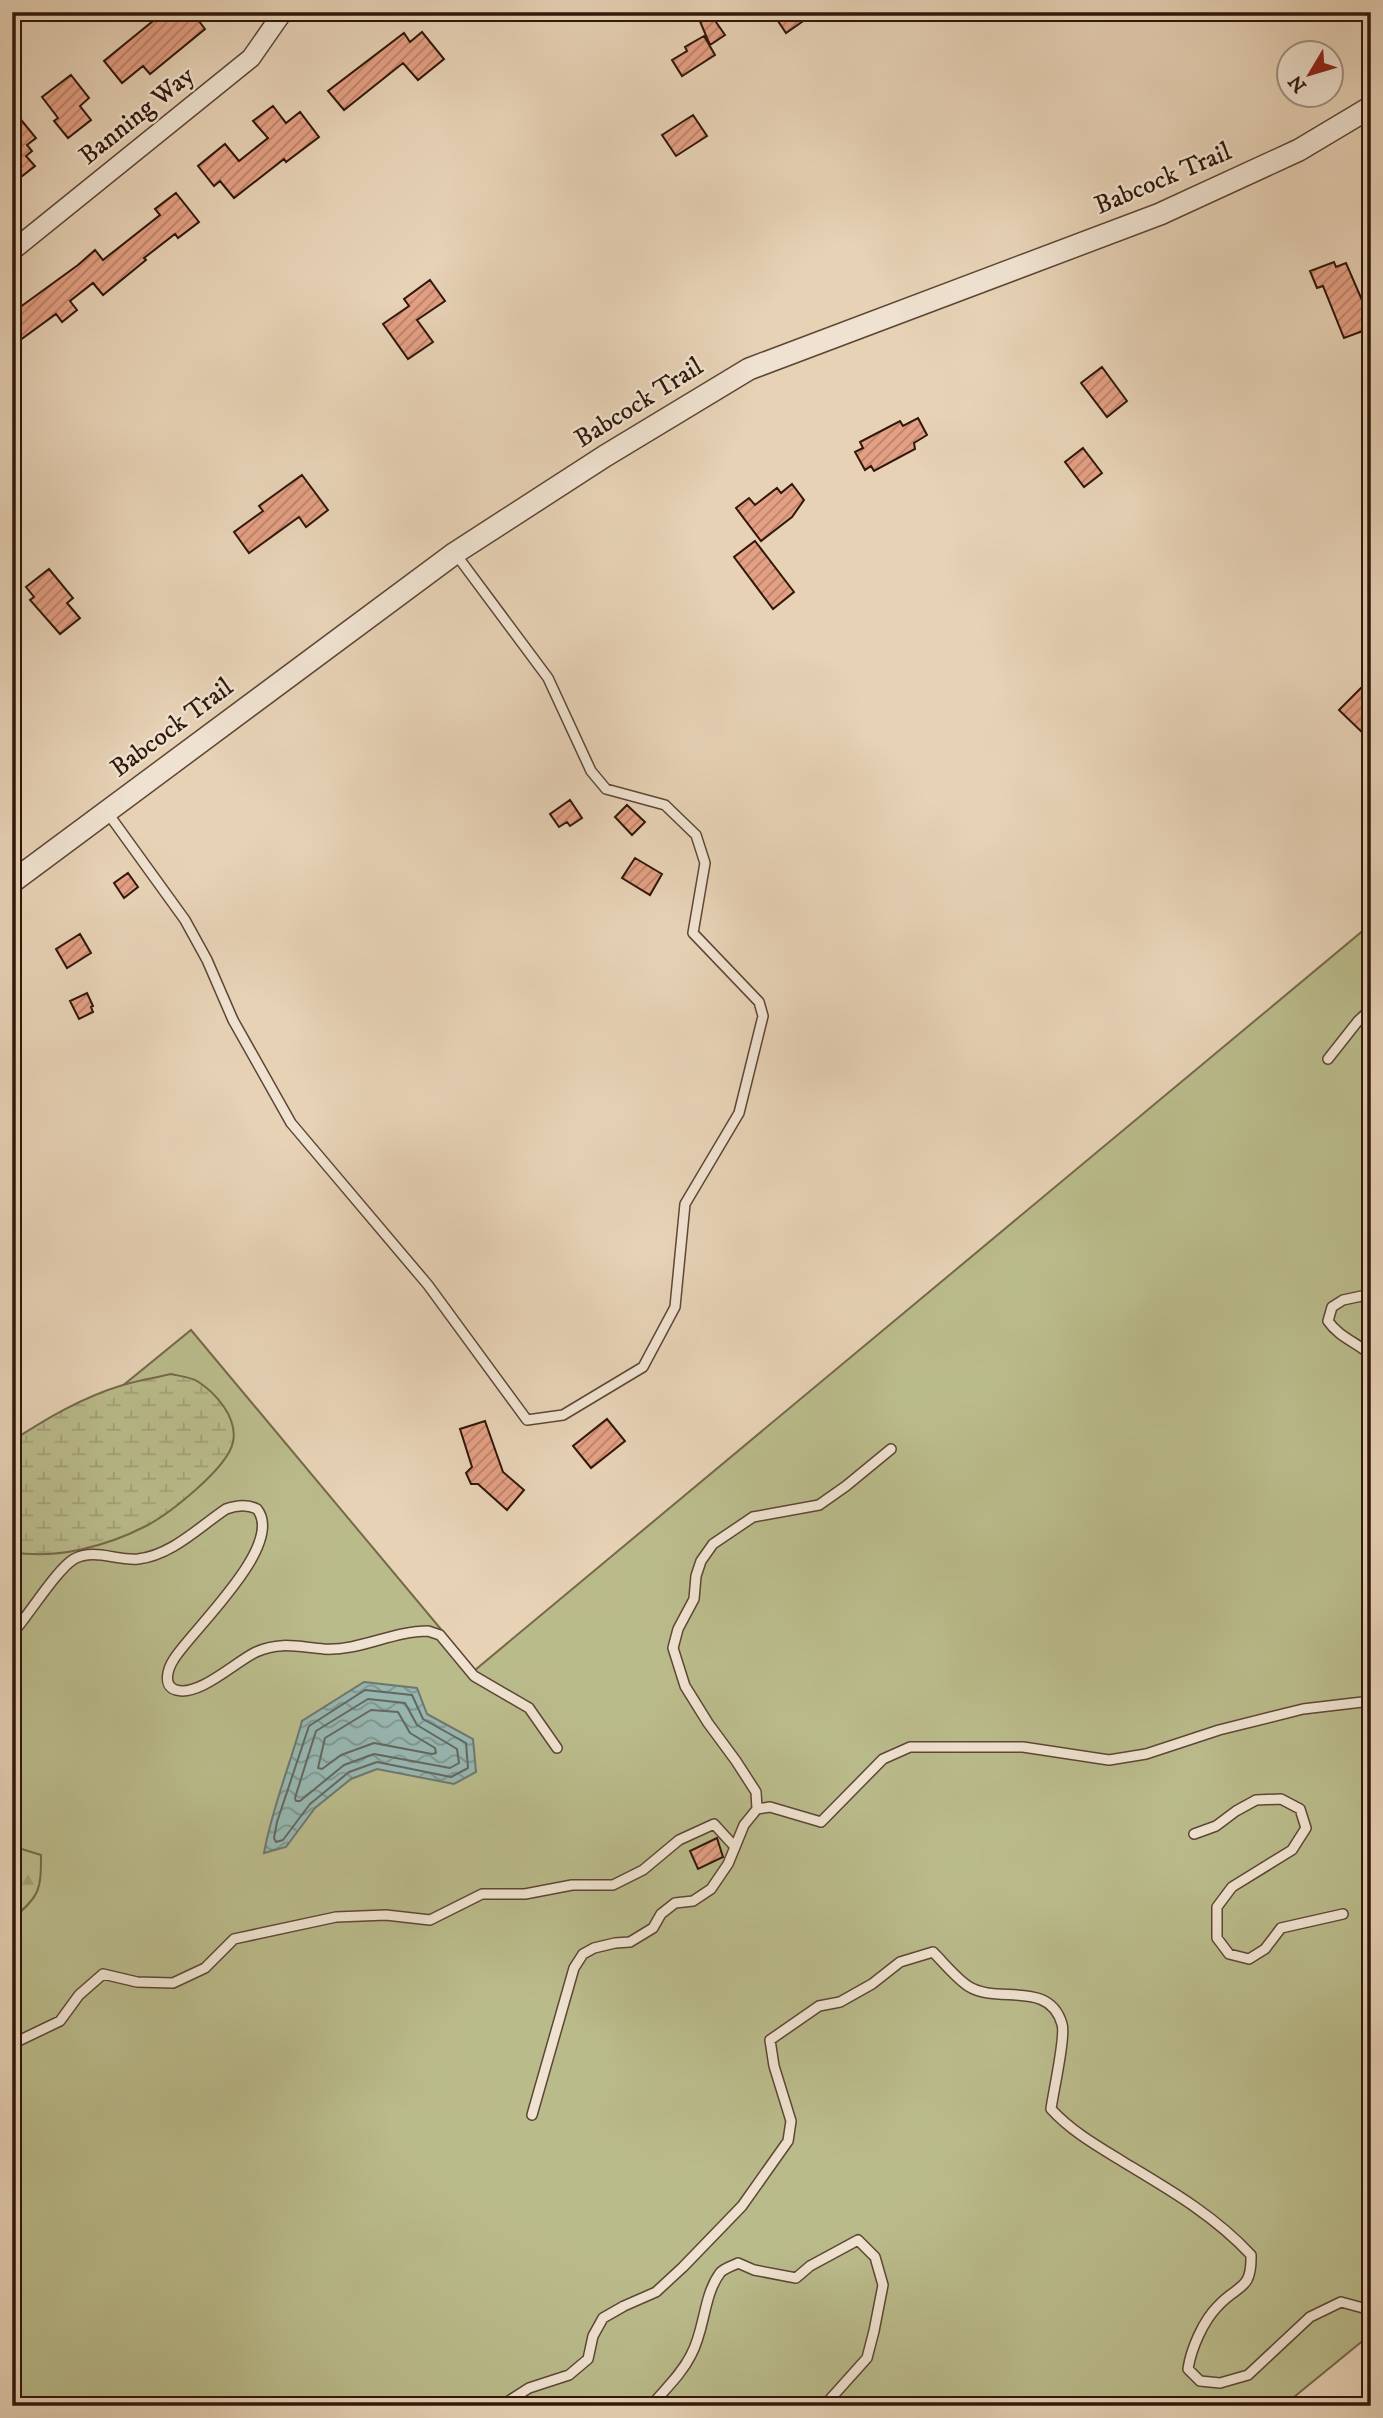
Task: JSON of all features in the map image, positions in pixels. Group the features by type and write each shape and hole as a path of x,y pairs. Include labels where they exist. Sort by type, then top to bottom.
{"street":[{"name":"Banning Way","path":"12,251 251,58 283,12"},
{"name":"Babcock Trail","path":"12,882 455,553 748,369 1160,214 1299,150 1371,107"}],"lane":[{"path":"107,812 185,920 207,960 233,1020 291,1123 428,1285 527,1420 563,1415 643,1367 675,1307 685,1204 738,1113 763,1016 759,1002 693,933 705,863 696,835 665,805 606,789 591,771 548,678 455,553"},
{"path":"1328,1059 1371,1009"},
{"path":"1371,1294 1343,1300 1332,1307 1328,1321 1337,1334 1371,1354"},
{"path":"757,1809 756,1792 685,1686 673,1648 678,1629 694,1599 695,1576 701,1561 713,1544 753,1517 819,1505 891,1449"},
{"path":"12,1634 72,1560 91,1555 130,1559 147,1557 176,1545 226,1509 248,1506 257,1509 262,1519 264,1529 260,1542 222,1601 173,1661 167,1676 172,1689 184,1691 198,1688 250,1655 276,1645 324,1649 352,1647 428,1631 440,1635 474,1676 529,1708 557,1748"},
{"path":"532,2115 574,1968 583,1954 594,1948 630,1942 653,1928 661,1914 675,1903 693,1901 711,1889 728,1864 744,1825 757,1809 770,1807 821,1822 883,1759 910,1747 1023,1747 1109,1760 1146,1754 1219,1730 1303,1709 1371,1701"},
{"path":"1194,1834 1216,1826 1256,1800 1281,1799 1300,1809 1306,1828 1292,1850 1231,1887 1217,1907 1217,1938 1229,1954 1249,1959 1265,1949 1281,1928 1343,1914"},
{"path":"12,2044 60,2021 79,1995 103,1974 137,1982 173,1983 205,1968 234,1939 336,1917 386,1915 430,1920 482,1894 525,1894 572,1885 613,1885 643,1870 679,1840 714,1824 735,1847"},
{"path":"501,2406 529,2388 569,2375 588,2359 593,2336 603,2318 656,2292 743,2206 788,2141 792,2121 774,2066 770,2040 819,2006 840,2002 872,1984 900,1962 933,1952 969,1987 994,1994 1032,1995 1053,2007 1063,2025 1051,2109 1063,2122 1084,2137 1205,2213 1251,2255 1252,2273 1242,2287 1217,2306 1191,2350 1188,2369 1200,2381 1220,2383 1248,2375 1310,2317 1341,2302 1367,2309 1371,2306"},
{"path":"651,2406 690,2358 700,2338 712,2291 721,2272 738,2263 754,2270 796,2278 810,2266 858,2240 875,2257 883,2285 874,2332 867,2358 824,2406"}],"green space":[{"path":"1371,924 1371,2334 1283,2406 12,2406 12,1476 191,1330 475,1670"},
{"path":"171,1374 197,1381 218,1399 229,1415 234,1433 233,1442 221,1464 196,1489 156,1520 115,1540 63,1553 12,1552 12,1441 52,1416 108,1390"},
{"path":"12,1846 41,1855 37,1892 12,1919"}],"water":[{"path":"364,1682 417,1688 427,1714 473,1739 476,1772 454,1784 377,1769 351,1779 315,1808 286,1847 264,1853 276,1803 302,1721"}],"building":[{"path":"164,12 192,12 205,29 150,74 143,66 122,83 104,61"},
{"path":"696,12 709,12 725,35 710,45"},
{"path":"772,12 816,12 786,33"},
{"path":"422,32 444,59 418,80 403,63 344,110 328,91 404,33 410,42"},
{"path":"704,36 715,55 682,76 672,60 687,51 685,47"},
{"path":"71,75 89,98 80,106 91,120 68,138 54,121 58,118 42,97"},
{"path":"273,106 286,123 300,112 319,137 286,162 284,159 234,198 220,181 214,186 198,166 225,144 239,161 268,138 253,121"},
{"path":"693,115 707,136 676,156 662,135"},
{"path":"22,121 36,138 27,145 32,151 26,156 35,166 12,184 12,127"},
{"path":"176,193 199,222 178,238 175,234 103,295 93,283 70,301 77,310 62,322 56,314 12,346 12,313 95,250 103,260 160,215 155,209"},
{"path":"1334,262 1336,267 1346,263 1371,321 1371,328 1344,338 1323,286 1317,288 1310,271"},
{"path":"430,280 445,301 417,320 433,342 408,359 383,324 409,306 404,299"},
{"path":"1102,367 1127,401 1107,417 1081,383"},
{"path":"918,418 927,435 914,443 915,449 874,471 871,466 865,470 855,452 863,448 860,442 900,421 903,426"},
{"path":"1083,448 1102,473 1084,487 1065,462"},
{"path":"302,475 328,510 306,527 299,517 249,553 234,532 263,511 259,506"},
{"path":"792,484 804,500 792,517 761,541 736,508 749,498 755,505 777,488 781,493"},
{"path":"755,541 794,592 773,609 734,557"},
{"path":"49,569 73,598 67,603 80,618 60,634 30,600 34,597 26,587"},
{"path":"1371,678 1371,741 1339,710"},
{"path":"570,800 582,818 570,826 567,822 559,827 550,814"},
{"path":"627,805 645,822 632,835 615,817"},
{"path":"635,858 662,874 650,895 622,878"},
{"path":"128,873 138,887 124,898 114,883"},
{"path":"80,934 91,953 67,968 56,949"},
{"path":"87,993 93,1012 79,1019 70,1001"},
{"path":"607,1419 625,1441 591,1468 573,1446"},
{"path":"485,1421 503,1472 524,1490 507,1510 478,1484 471,1484 466,1473 472,1467 460,1429"},
{"path":"717,1838 723,1857 698,1869 690,1851"}]}
